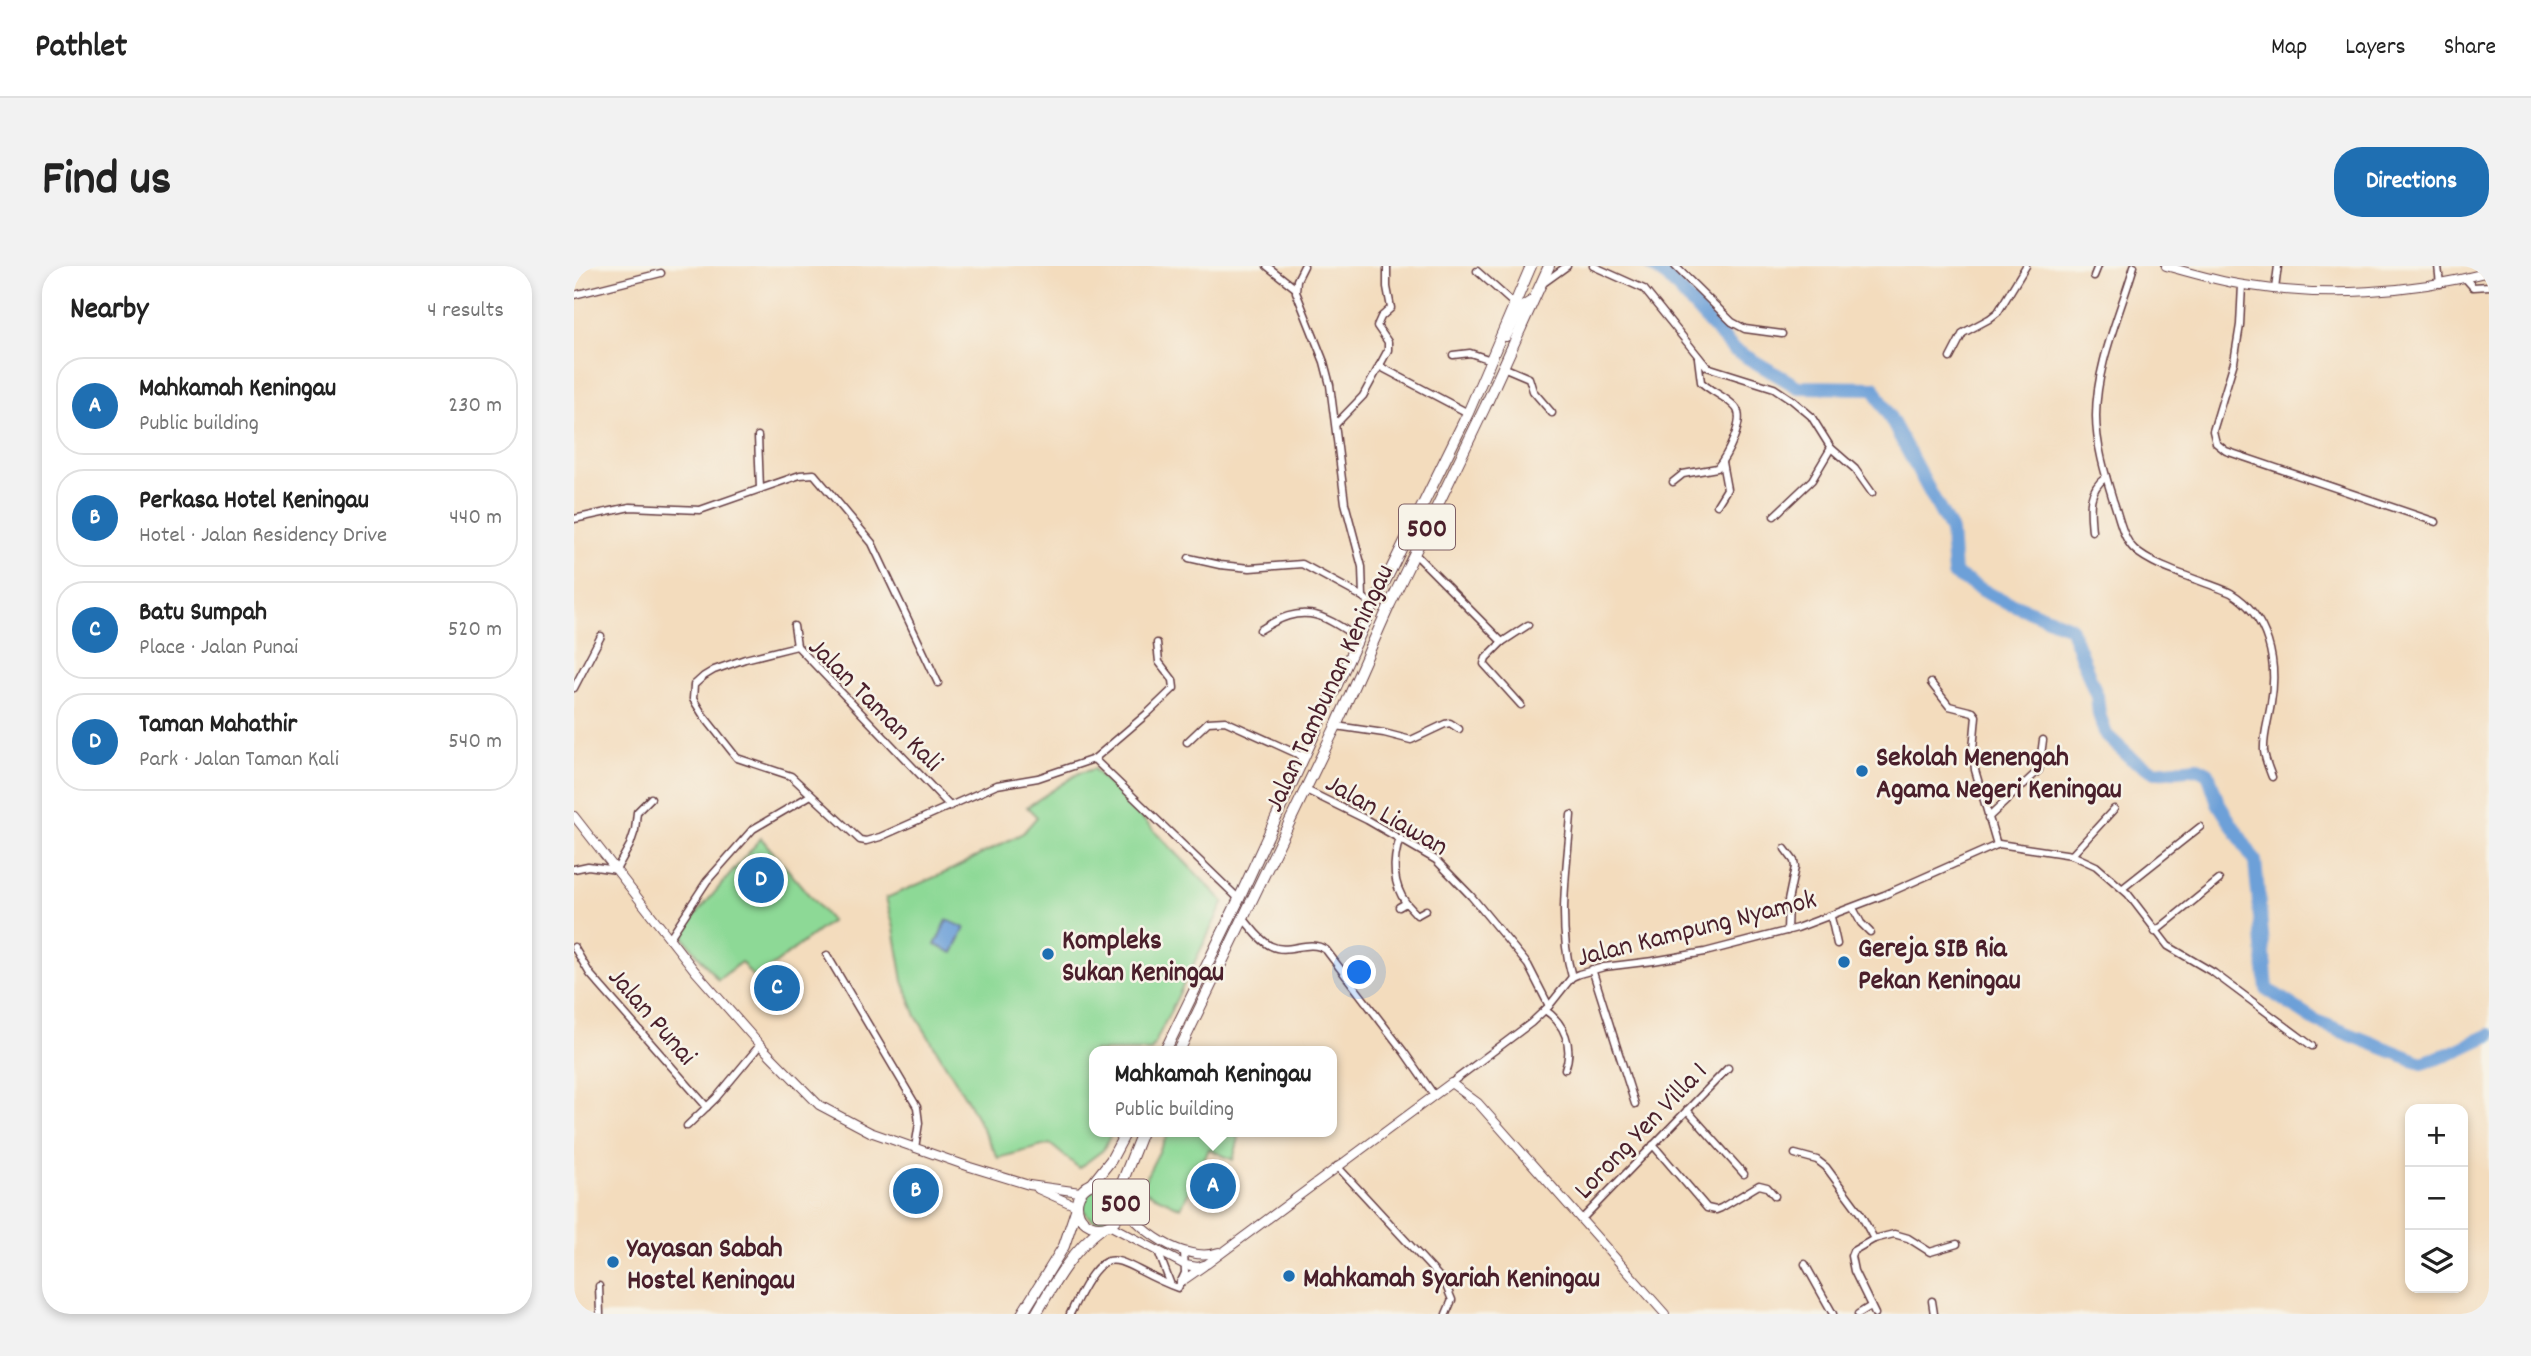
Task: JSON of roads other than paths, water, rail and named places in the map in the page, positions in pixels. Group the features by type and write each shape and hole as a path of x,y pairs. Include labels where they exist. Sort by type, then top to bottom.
{"main road":[{"name":"Jalan Tambunan Keningau","path":"1167,1046 1239,899 1373,606 1468,413 1531,266"},
{"name":"Jalan Tambunan Keningau","path":"1181,1046 1306,790 1549,266"},
{"path":"1492,356 1521,308 1533,300"},
{"name":"500","path":"1022,1314 1063,1246 1080,1192 1092,1184 1111,1160 1123,1137"},
{"name":"500","path":"1037,1314 1051,1288 1083,1244 1119,1214 1119,1196 1140,1137"},
{"name":"500","path":"1092,1184 1106,1184 1119,1196"},
{"name":"500","path":"1076,1208 1079,1216 1089,1226 1106,1226"}],"street":[{"path":"1267,266 1295,288 1326,371 1336,424 1345,503 1362,567 1363,597"},
{"path":"1295,288 1304,266"},
{"path":"1336,424 1363,396 1389,346 1377,326 1381,317 1391,308 1387,266"},
{"path":"1540,285 1566,266"},
{"path":"1593,266 1644,289 1698,358 1713,370 1774,388 1784,394 1811,416 1831,448 1854,469 1872,493"},
{"path":"1675,266 1736,325 1745,329 1782,334"},
{"path":"1950,358 1963,332 1998,312 2026,266"},
{"path":"2095,276 2098,266"},
{"path":"2134,266 2107,352 2098,393 2096,419 2106,477 2125,534 2136,551 2154,562 2231,593 2256,614 2267,639 2274,669 2264,748 2272,778"},
{"path":"2166,266 2198,270 2242,285 2275,289 2381,290 2440,284 2489,272"},
{"path":"2275,289 2278,266"},
{"path":"2438,266 2440,284"},
{"path":"1477,271 1514,303"},
{"path":"574,295 661,273"},
{"path":"2465,278 2473,287 2489,286"},
{"path":"2242,285 2240,325 2234,362 2213,431 2218,446 2436,522"},
{"path":"1453,355 1470,353 1492,356"},
{"path":"1673,482 1683,474 1717,468 1739,424 1739,412 1734,406 1701,382 1698,358"},
{"path":"1379,366 1468,413"},
{"path":"1503,367 1529,378 1533,391 1552,413"},
{"path":"758,436 760,489"},
{"path":"1774,516 1812,480 1831,448"},
{"path":"1717,506 1727,489 1722,462"},
{"path":"574,519 630,508 700,510 811,473 817,476 872,542 938,683"},
{"path":"2092,531 2091,497 2095,486 2106,477"},
{"path":"1414,553 1502,642"},
{"path":"1189,558 1250,568 1302,564 1363,597 1373,606"},
{"path":"1260,630 1287,616 1315,614 1324,616 1358,639"},
{"path":"1521,705 1485,664 1486,658 1502,642 1528,625"},
{"path":"794,626 797,646"},
{"path":"574,688 601,636"},
{"path":"669,939 707,881 753,829 811,795 856,838 863,841 880,837 997,785 1038,778 1094,759 1174,688 1173,680 1159,662 1157,643"},
{"name":"Jalan Taman Kali","path":"811,795 791,776 737,758 693,699 692,692 698,681 715,670 745,659 797,646 950,806"},
{"path":"1931,682 1949,706 1973,712 1976,716 1973,758 1997,845"},
{"path":"1187,742 1208,722 1225,721 1304,757"},
{"path":"1336,726 1411,740 1445,724 1450,723 1459,729"},
{"path":"1989,818 2039,770 2043,740"},
{"path":"1094,759 1239,899"},
{"name":"Jalan Liawan","path":"1306,790 1400,838 1436,860 1471,896 1528,965 1547,1008 1565,1035 1569,1048 1565,1069"},
{"path":"618,869 630,845 637,812 651,798"},
{"path":"2072,855 2115,809"},
{"path":"1571,815 1564,923 1565,951 1572,977"},
{"path":"574,816 618,869 669,939 760,1045 818,1105 870,1132 1028,1185 1076,1208"},
{"path":"2123,888 2200,827"},
{"path":"1400,838 1394,855 1394,875 1402,905 1417,915 1426,910"},
{"name":"Jalan Kampung Nyamok","path":"1177,1285 1451,1083 1547,1008 1572,977 1592,969 1681,957 1787,931 1853,908 1997,845 2013,845 2072,855 2096,866 2137,903 2155,932 2173,950 2214,973 2312,1046"},
{"path":"1785,849 1795,867 1788,901 1787,931"},
{"path":"574,869 588,866 618,869"},
{"path":"2155,932 2219,880"},
{"path":"1853,908 1861,923 1870,932"},
{"path":"1830,917 1838,944"},
{"path":"1242,918 1270,946 1289,948 1313,944 1326,950 1434,1095"},
{"name":"Jalan Punai","path":"574,947 590,974 706,1107"},
{"path":"827,955 919,1114 915,1148"},
{"path":"1592,969 1635,1104"},
{"name":"Jalan Punai","path":"687,1126 760,1045"},
{"name":"Lorong Yen Villa 1","path":"1581,1220 1727,1068"},
{"path":"1451,1083 1478,1103 1665,1314"},
{"path":"1687,1110 1744,1174"},
{"path":"1653,1145 1707,1208 1721,1208 1759,1185 1767,1187 1775,1196"},
{"path":"1795,1154 1817,1160 1826,1167 1860,1213 1874,1239"},
{"path":"1337,1166 1445,1283 1452,1300 1446,1314"},
{"path":"1028,1185 1080,1192"},
{"path":"1119,1196 1126,1213 1137,1224 1184,1251 1206,1255 1225,1250"},
{"path":"1106,1226 1158,1249 1185,1265 1198,1267 1207,1264"},
{"path":"1875,1314 1857,1279 1851,1256 1853,1251 1886,1235 1899,1235 1930,1252 1957,1244"},
{"path":"1158,1249 1161,1260 1177,1285"},
{"path":"1177,1285 1185,1265 1184,1251"},
{"path":"1070,1314 1091,1276 1104,1262 1118,1260 1177,1285"},
{"path":"1148,1274 1158,1270 1161,1260"},
{"path":"1805,1264 1833,1314"},
{"path":"599,1286 600,1314"},
{"path":"1932,1301 1934,1314"},
{"path":"1858,1314 1871,1306"}],"water":[{"path":"947,920 965,928 953,953 935,945"}],"waterway":[{"path":"1652,266 1668,277 1733,349 1798,387 1874,388 1951,531 1954,574 1995,597 2070,627 2097,696 2106,735 2132,759 2155,772 2198,768 2208,773 2218,803 2255,861 2267,989 2316,1021 2422,1063 2449,1054 2489,1035"}],"place":[{"name":"Sekolah Menengah Agama Negeri Keningau","path":"1862,771"},
{"name":"Taman Mahathir","path":"761,880"},
{"name":"Kompleks Sukan Keningau","path":"1048,954"},
{"name":"Gereja SIB Ria Pekan Keningau","path":"1844,962"},
{"name":"Batu Sumpah","path":"777,988"},
{"name":"Mahkamah Keningau","path":"1213,1186"},
{"name":"Perkasa Hotel Keningau","path":"916,1191"},
{"name":"Yayasan Sabah Hostel Keningau","path":"613,1262"},
{"name":"Mahkamah Syariah Keningau","path":"1289,1276"}]}
